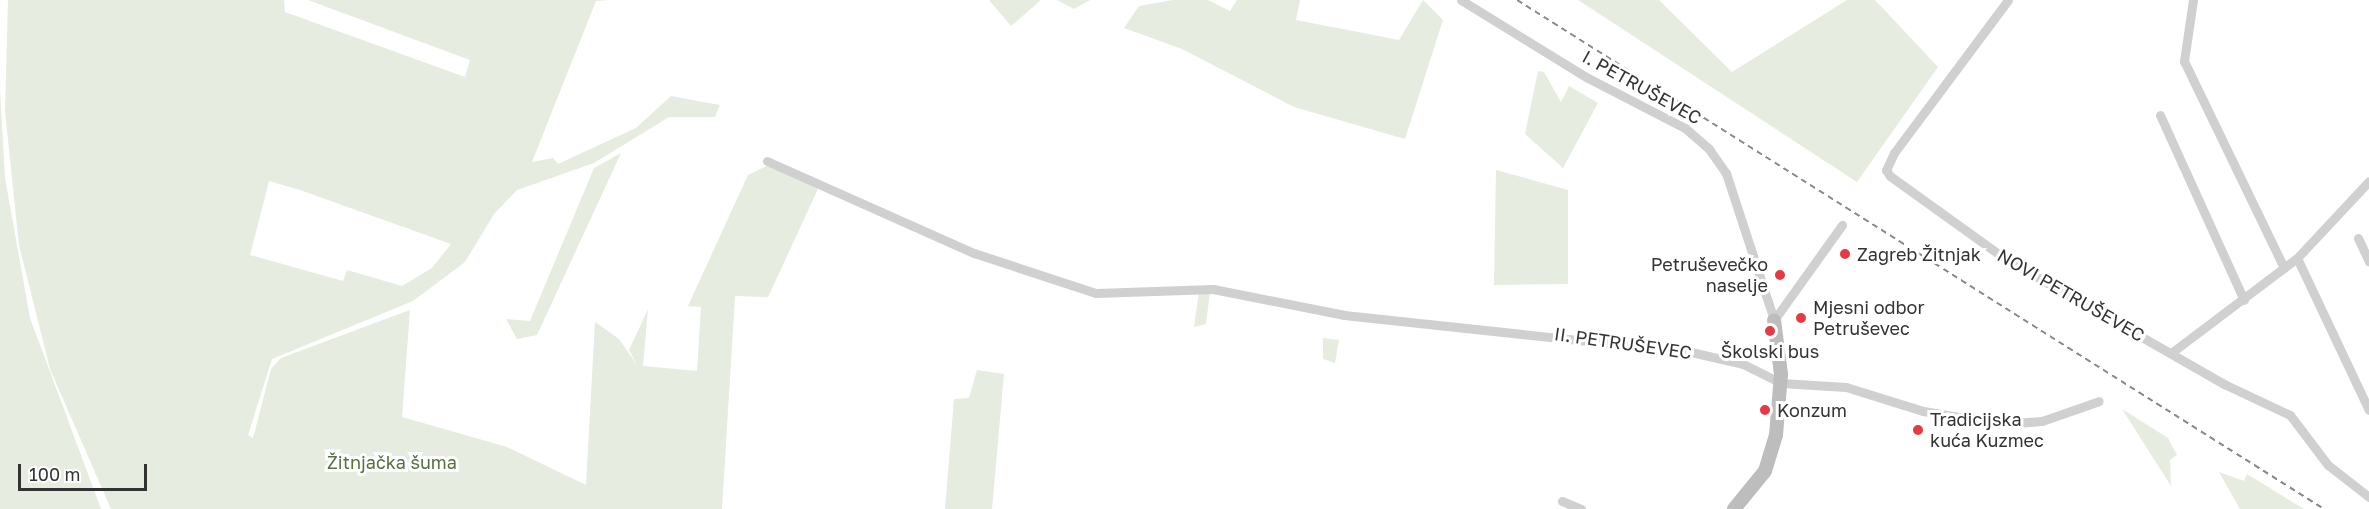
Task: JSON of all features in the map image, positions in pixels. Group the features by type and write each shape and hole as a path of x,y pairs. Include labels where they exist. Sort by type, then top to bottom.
{"street":[{"name":"I. PETRUŠEVEC","path":"1461,0 1588,78 1685,128 1709,149 1726,173 1774,320 1781,383 1770,458 1734,509"},
{"name":"NOVI PETRUŠEVEC","path":"2008,0 1886,170 1977,241 2171,353 2290,415 2328,465 2369,497"},
{"path":"2193,0 2184,61 2284,268"},
{"path":"2160,115 2244,300"},
{"name":"II. PETRUŠEVEC","path":"767,160 974,253 1096,292 1213,289 1344,315 1459,325 1691,352 1743,364 1781,383"},
{"path":"2171,353 2297,258 2369,181"},
{"path":"1774,320 1842,225"},
{"path":"2358,238 2369,262"},
{"path":"2297,258 2369,410"},
{"path":"1781,383 1846,387 1923,411 2001,424 2055,417 2099,401"},
{"path":"1562,501 1581,509"}],"green space":[{"name":"Žitnjačka šuma","path":"8,0 284,0 285,12 465,77 470,60 308,0 609,0 596,1 532,162 553,158 558,164 636,128 671,96 720,105 715,117 669,117 594,163 517,190 494,214 465,262 413,301 272,359 248,435 253,438 271,369 281,358 410,310 402,417 507,447 586,485 595,322 619,339 637,365 629,350 648,309 643,366 697,371 701,307 688,306 748,175 771,164 818,189 768,297 735,296 722,509 111,509 50,369 19,245 5,111","holes":["269,181 451,244 432,268 402,286 347,270 343,281 250,255"]},
{"path":"989,0 1041,0 1011,26"},
{"path":"1057,0 1090,0 1074,9"},
{"path":"1173,0 1208,0 1230,11 1237,0 1300,0 1296,20 1399,40 1423,0 1443,20 1405,139 1294,107 1182,49 1124,28 1139,6"},
{"path":"1578,0 1659,0 1732,72 1847,0 1875,0 1938,67 1857,182"},
{"path":"1538,71 1544,72 1561,102 1569,86 1598,103 1563,168 1525,134"},
{"path":"0,88 5,178 30,318 101,509 0,509"},
{"path":"621,153 537,335 517,339 506,319 530,321 594,168"},
{"path":"1496,170 1568,190 1568,284 1494,285"},
{"path":"1199,291 1210,292 1206,324 1194,327"},
{"path":"1323,338 1339,340 1335,363 1323,359"},
{"path":"977,370 1004,374 992,509 945,509 954,399 969,398"},
{"path":"2122,409 2168,438 2177,455 2170,460 2171,486"},
{"path":"2219,472 2244,481 2247,474 2304,509 2240,509"}],"railway":[{"path":"1517,0 2324,509"}],"place":[{"name":"Zagreb Žitnjak","path":"1845,254"},
{"name":"Petruševečko naselje","path":"1780,275"},
{"name":"Mjesni odbor Petruševec","path":"1801,318"},
{"name":"Školski bus","path":"1770,331"},
{"name":"Konzum","path":"1765,410"},
{"name":"Tradicijska kuća Kuzmec","path":"1918,430"}]}
